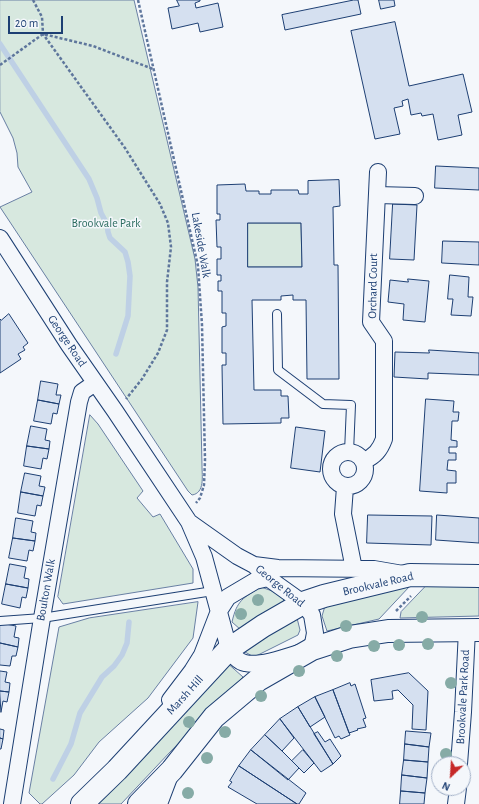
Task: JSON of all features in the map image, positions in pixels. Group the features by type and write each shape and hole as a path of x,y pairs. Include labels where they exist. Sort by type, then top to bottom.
{"main road":[{"name":"Brookvale Road","path":"303,603 324,596 415,575 479,576"},
{"name":"Marsh Hill","path":"82,804 229,649 263,626 303,603"},
{"path":"139,804 172,770 214,717 258,680 312,649 349,637 388,631 473,630"}],"street":[{"name":"Orchard Court","path":"364,461 372,457 380,448 384,439 384,341 371,322 378,172"},
{"path":"377,195 415,196"},
{"name":"George Road","path":"0,238 69,345 188,519 204,557 229,649 234,656 243,663 260,664 312,649 314,633 312,615 303,603 268,578 254,565 237,556 188,519"},
{"name":"Boulton Walk","path":"12,804 78,402 82,392 95,383"},
{"path":"349,452 354,452 364,461 366,466 365,476 358,484 345,487 336,482 332,476 332,462 337,455 349,452"},
{"path":"345,487 343,514 354,569"},
{"path":"254,565 278,568 374,569 415,575"},
{"path":"148,736 164,707 192,671 202,655 218,611 228,597 255,581 268,578"},
{"name":"Brookvale Park Road","path":"460,756 473,630"},
{"path":"159,804 172,770"}],"lane":[{"path":"277,314 278,370 323,404 350,405 349,452"},
{"path":"0,621 42,618 213,591"}],"path":[{"path":"34,0 42,17 43,34 125,148 160,204 168,223 171,247 167,282 167,330 158,353 142,379 115,411"},
{"name":"Lakeside Walk","path":"138,0 198,266 204,402 204,485 200,498 188,519"},
{"path":"0,65 43,34 93,46 154,69"},
{"path":"388,631 388,619 420,586 415,575"}],"green space":[{"name":"Brookvale Park","path":"0,0 134,0 195,259 198,287 202,474 201,488 196,494 192,495 188,491 0,207 32,192 18,167 17,153 13,138 0,112"},
{"path":"248,223 301,223 302,267 248,267"},
{"path":"90,415 98,424 143,491 137,498 153,517 160,514 193,569 193,583 63,604 58,597"},
{"path":"427,585 479,586 479,616 400,618 401,612"},
{"path":"410,586 379,619 327,631 322,616 325,606"},
{"path":"261,587 275,592 284,599 283,603 241,630 232,622 236,609 245,597"},
{"path":"198,602 193,638 148,698 99,742 74,775 42,804 40,804 29,793 59,627 89,618"},
{"path":"297,618 300,630 298,635 254,657 245,652 248,643"},
{"path":"225,661 243,677 121,804 91,804"}],"building":[{"path":"177,0 200,0 195,3 196,8 218,3 223,27 200,32 198,23 172,29 168,8 179,6"},
{"path":"358,0 361,14 285,30 282,15"},
{"path":"379,0 394,0 395,6 381,9"},
{"path":"395,22 409,86 463,74 472,112 458,115 462,135 438,140 433,114 422,116 421,113 411,115 408,99 402,101 403,106 394,108 400,134 375,139 351,31"},
{"path":"436,166 479,168 479,190 435,188"},
{"path":"339,180 340,206 333,207 334,265 338,265 339,379 307,379 306,300 293,300 293,295 281,296 281,300 252,300 254,390 281,390 281,396 288,396 289,418 281,418 281,423 223,424 222,365 226,365 226,353 222,353 222,327 226,326 226,313 222,313 222,291 218,291 218,281 221,281 221,275 217,275 217,259 221,259 221,247 217,247 216,220 220,220 220,214 217,214 217,185 245,184 246,191 259,191 259,194 271,194 271,190 298,190 299,194 308,194 308,181","holes":["248,223 301,223 302,267 248,267"]},
{"path":"393,204 417,205 414,260 390,259"},
{"path":"443,241 479,242 479,265 442,263"},
{"path":"450,275 469,277 468,297 473,297 471,316 451,315 453,299 448,299"},
{"path":"408,279 429,281 425,322 403,320 404,304 388,302 390,280 408,282"},
{"path":"9,314 28,343 23,347 25,350 18,354 21,359 0,373 0,319 1,320"},
{"path":"429,350 479,353 479,375 428,373 428,379 394,377 395,352 429,353"},
{"path":"41,381 58,384 56,395 61,395 59,404 38,400"},
{"path":"426,399 454,401 453,412 459,412 458,421 452,421 451,440 457,441 457,447 449,447 449,453 456,453 456,460 448,460 447,470 456,471 456,483 447,483 447,493 420,491"},
{"path":"38,400 59,404 57,414 53,413 51,424 34,421"},
{"path":"31,426 47,429 45,440 50,441 49,449 27,446"},
{"path":"296,427 325,431 320,472 291,468"},
{"path":"27,446 49,449 47,459 43,458 41,469 24,466"},
{"path":"25,473 41,476 39,486 45,487 43,496 21,492"},
{"path":"21,492 43,496 41,506 37,505 35,516 18,513"},
{"path":"368,515 432,516 431,545 367,543"},
{"path":"437,515 479,518 479,543 436,540"},
{"path":"16,518 33,521 31,532 36,533 35,541 13,538"},
{"path":"13,538 35,541 33,551 29,550 27,561 9,558"},
{"path":"10,564 26,567 24,578 29,579 28,588 6,584"},
{"path":"6,584 28,588 26,598 22,597 20,608 2,604"},
{"path":"0,623 16,626 14,637 19,638 18,647 0,643"},
{"path":"0,643 18,647 16,656 12,656 10,666 0,665"},
{"path":"0,671 7,672 5,682 10,683 9,692 0,691"},
{"path":"409,673 428,691 426,730 412,729 413,705 398,690 392,691 393,699 374,701 371,680"},
{"path":"350,683 351,686 355,684 366,718 363,719 366,727 349,733 333,690"},
{"path":"333,690 350,735 341,739 339,736 335,738 315,697"},
{"path":"0,691 9,692 7,702 3,701 1,712"},
{"path":"315,697 325,717 310,727 298,707"},
{"path":"298,707 333,764 321,772 280,719"},
{"path":"280,719 294,738 282,751 265,735"},
{"path":"0,729 4,730 3,739 0,738"},
{"path":"406,731 431,733 429,747 405,744"},
{"path":"318,732 325,742 330,739 341,756 333,764 314,734"},
{"path":"265,735 299,768 288,780 251,750"},
{"path":"0,738 3,739 1,749 0,749"},
{"path":"405,744 429,747 428,762 404,760"},
{"path":"251,750 306,793 299,804 239,766"},
{"path":"303,750 314,763 304,773 292,761"},
{"path":"404,760 428,762 427,778 402,775"},
{"path":"239,766 297,804 257,804 228,787 232,782 230,781"},
{"path":"402,775 427,778 425,793 401,791"},
{"path":"401,791 425,793 424,804 400,804"}],"waterway":[{"path":"0,44 89,179 97,198 101,213 107,224 110,238 125,252 130,276 128,316 116,354"},
{"path":"53,779 71,744 80,713 102,677 114,666 122,655 127,643 129,622"}]}
